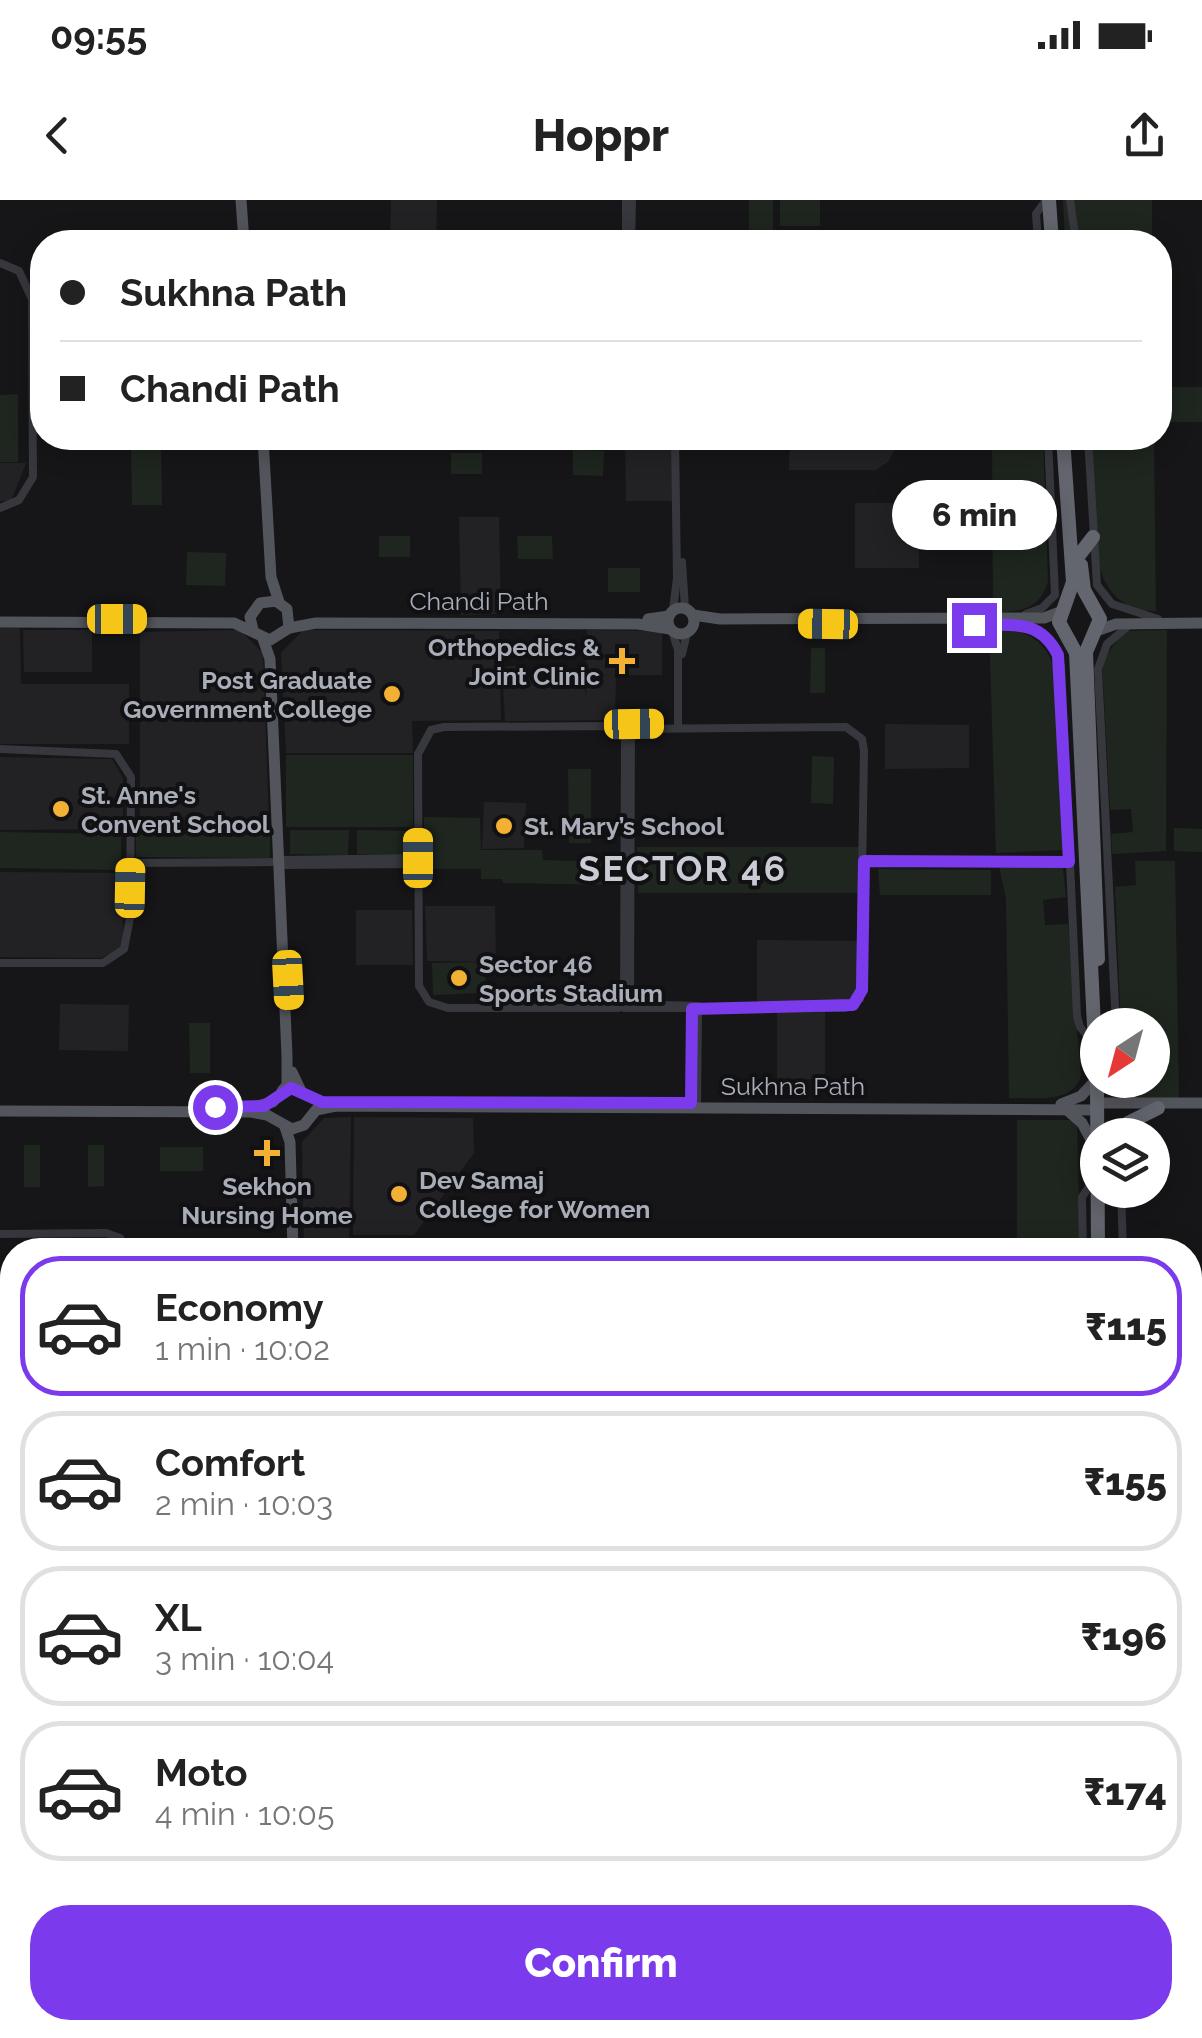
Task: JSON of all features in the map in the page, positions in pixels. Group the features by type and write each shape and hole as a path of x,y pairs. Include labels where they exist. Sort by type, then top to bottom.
{"highway":[{"path":"1047,200 1051,230"},
{"path":"1058,200 1059,230"},
{"path":"1064,450 1075,552 1082,582 1096,608 1095,633 1087,648 1082,682 1093,1008"},
{"path":"1072,450 1075,552 1072,582 1061,610 1063,631 1076,654 1082,682 1100,1008"},
{"path":"1075,552 1093,537"},
{"path":"1056,539 1075,552"},
{"path":"1061,610 1077,599 1096,608"},
{"path":"1063,631 1081,640 1095,633"},
{"path":"1099,1118 1100,1098"},
{"path":"1100,1106 1102,1118"},
{"path":"1138,1118 1158,1108"},
{"path":"1097,1208 1098,1238"},
{"path":"1107,1208 1108,1238"}],"main road":[{"path":"245,200 246,230"},
{"path":"261,450 272,578 279,602 289,614 288,628 278,639 274,659 287,1056 287,1081 277,1096 280,1123 290,1142 294,1238"},
{"path":"261,450 266,577 256,608 258,635 270,660 292,1076 310,1101 311,1115 300,1127 296,1142 295,1238"},
{"path":"0,620 234,619 279,602"},
{"path":"1096,608 1116,619 1202,620"},
{"name":"Chandi Path","path":"288,628 316,623 638,624 720,619 1044,618 1061,610"},
{"name":"Chandi Path","path":"289,614 337,619 1029,624 1063,631"},
{"path":"0,620 234,624 278,639"},
{"path":"1095,633 1132,624 1202,620"},
{"path":"0,1108 250,1108 301,1090"},
{"path":"1080,1097 1063,1106 1080,1121"},
{"name":"Sukhna Path","path":"310,1101 694,1106"},
{"path":"1100,1106 1134,1102 1202,1106"},
{"name":"Sukhna Path","path":"311,1115 336,1106 1100,1106"},
{"path":"1100,1106 1202,1106"},
{"path":"0,1108 251,1112 300,1127"}],"street":[{"path":"629,200 629,230"},
{"path":"1037,230 1036,214 1047,200"},
{"path":"1070,200 1074,230"},
{"path":"0,262 18,270 30,288"},
{"path":"0,508 19,500 33,477 34,450"},
{"path":"677,450 682,726"},
{"path":"1012,618 1042,608 1055,595 1056,539 1049,450"},
{"path":"1089,450 1096,581 1104,598 1127,612 1158,618"},
{"path":"680,621 682,726"},
{"path":"1029,624 1046,636 1058,655 1080,1028"},
{"path":"1115,1008 1100,656 1118,632 1132,624"},
{"path":"1064,711 1082,682 1102,700"},
{"path":"682,726 846,728 856,732 864,751 860,999 845,1008 448,1008 429,1002 419,986 418,754 432,730 682,726"},
{"path":"627,727 627,1006"},
{"path":"0,750 96,750 124,762 132,776 128,940 119,955 102,963 0,963"},
{"path":"131,862 418,861"},
{"path":"864,861 1069,862"},
{"path":"694,1106 695,1008"},
{"path":"1131,1098 1134,1102"},
{"path":"1082,1208 1083,1238"},
{"path":"1122,1208 1123,1238"},
{"path":"0,1234 106,1233 120,1238"}],"shaded area":[{"path":"391,200 437,200 436,230 390,230"},
{"path":"749,200 773,200 773,230 749,230"},
{"path":"780,200 820,200 820,226 780,226"},
{"path":"1063,200 1152,200 1152,230 1064,230"},
{"path":"1172,387 1202,387 1202,422 1172,422"},
{"path":"18,394 18,462 0,462 0,395"},
{"path":"131,450 161,450 162,505 132,505"},
{"path":"573,450 604,451 603,476 573,475"},
{"path":"625,450 674,450 675,501 626,501"},
{"path":"790,450 895,450 888,462 876,470 789,470"},
{"path":"992,450 1043,450 1048,581 1034,604 993,612"},
{"path":"1091,450 1154,450 1156,611 1130,606 1113,593 1101,572 1092,517"},
{"path":"451,453 482,453 482,474 451,474"},
{"path":"0,463 26,463 11,501 0,501"},
{"path":"855,503 919,503 919,568 855,568"},
{"path":"459,517 499,517 501,614 461,615"},
{"path":"379,536 410,536 410,557 379,557"},
{"path":"517,536 552,536 553,559 518,559"},
{"path":"187,552 226,553 225,586 186,585"},
{"path":"608,568 640,568 640,592 608,592"},
{"path":"989,627 1035,639 1053,664 1063,850 996,853"},
{"path":"0,628 20,628 21,684 129,684 129,744 0,744"},
{"path":"23,630 92,630 92,672 24,672"},
{"path":"240,630 263,653 269,825 140,824 140,632"},
{"name":"Post Graduate Government College","path":"303,630 499,631 501,720 412,721 413,753 286,753 281,653"},
{"path":"587,630 662,631 662,675 616,675 615,720 505,721 502,667 526,665 528,678 584,679 586,697"},
{"path":"1167,630 1166,851 1112,854 1111,834 1133,832 1131,809 1110,810 1102,660 1125,631"},
{"path":"811,648 825,648 825,693 810,693"},
{"path":"885,724 969,725 969,768 885,769"},
{"path":"286,755 413,755 413,827 286,827"},
{"path":"812,756 834,757 833,804 811,803"},
{"name":"St. Anne's Convent School","path":"0,757 112,759 123,778 123,829 0,830"},
{"path":"568,769 591,769 591,843 569,843"},
{"name":"St. Mary’s School","path":"484,802 526,803 524,848 482,849"},
{"path":"424,817 480,818 481,850 542,850 543,860 618,862 618,885 503,883 502,879 481,879 481,869 424,869"},
{"path":"136,827 270,828 270,858 136,857"},
{"path":"1174,828 1202,829 1202,852 1174,851"},
{"path":"290,830 349,830 348,855 290,854"},
{"path":"357,830 413,831 413,855 357,854"},
{"path":"0,832 121,834 121,870 0,868"},
{"path":"637,847 859,847 859,893 638,893"},
{"path":"1135,861 1175,861 1179,1101 1137,1098 1170,1098 1170,1008 1120,1008 1115,887 1136,885"},
{"path":"999,866 1063,868 1066,897 1043,900 1045,925 1068,924 1080,1078 1070,1092 1061,1095 1009,1098 1006,899"},
{"path":"878,869 991,870 991,895 880,895"},
{"path":"0,872 123,873 123,941 119,949 101,958 0,957"},
{"path":"425,906 495,906 496,962 427,961"},
{"path":"356,910 412,910 413,965 356,965"},
{"path":"757,940 858,941 856,994 848,1003 757,1002"},
{"name":"Sector 46 Sports Stadium","path":"485,962 486,998 482,993 433,995 432,963"},
{"path":"60,1004 129,1005 128,1051 59,1050"},
{"path":"777,1012 825,1012 825,1079 777,1079"},
{"path":"189,1023 210,1023 210,1073 190,1073"},
{"path":"351,1117 349,1238 304,1238 302,1142 324,1118"},
{"name":"Dev Samaj College for Women","path":"354,1117 473,1118 474,1153 414,1235 353,1235"},
{"path":"1017,1120 1077,1120 1080,1238 1017,1238"},
{"path":"24,1145 40,1145 40,1187 24,1187"},
{"path":"88,1145 104,1145 104,1186 88,1187"},
{"path":"160,1147 203,1147 203,1171 160,1171"}],"place":[{"name":"Orthopedics & Joint Clinic","path":"622,661"},
{"name":"Post Graduate Government College","path":"392,694"},
{"name":"St. Anne's Convent School","path":"61,809"},
{"name":"St. Mary’s School","path":"504,826"},
{"name":"Sector 46 Sports Stadium","path":"459,978"},
{"name":"Sekhon Nursing Home","path":"267,1153"},
{"name":"Dev Samaj College for Women","path":"399,1194"}],"district":[{"name":"SECTOR 46","path":"683,868"}],"route":[{"path":"215,1107 264,1106 291,1088 301,1090 310,1101 322,1102 691,1103 692,1009 853,1005 862,990 864,861 1069,862 1064,711 1058,655 1046,636 1029,624 974,625"}]}
